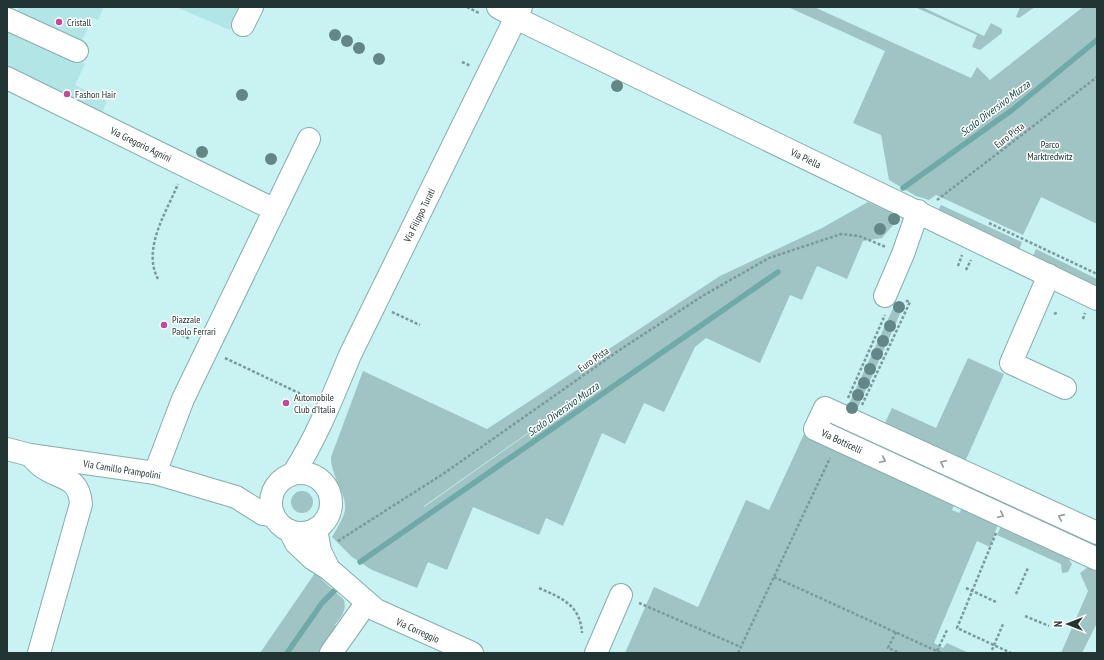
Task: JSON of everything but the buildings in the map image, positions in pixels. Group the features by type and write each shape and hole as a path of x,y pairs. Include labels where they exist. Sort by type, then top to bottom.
{"street":[{"name":"Via Piella","path":"511,11 926,207 1049,275 1097,299"},
{"name":"Via Filippo Turati","path":"285,480 309,449 319,408 350,355 511,11"},
{"path":"7,18 77,51"},
{"name":"Via Gregorio Agnini","path":"7,78 275,210"},
{"path":"155,473 183,399 309,139"},
{"path":"891,301 903,254 926,207"},
{"path":"1049,275 1011,363 1065,388"},
{"name":"Via Filippo Turati","path":"318,479 319,408"},
{"name":"Via Botticelli","path":"1097,533 825,408 815,429 1097,559"},
{"name":"Via Camillo Prampolini","path":"7,449 30,455 155,473 236,497 264,514 274,516"},
{"path":"30,455 41,466 74,483 80,495 81,504 39,653"},
{"path":"236,497 285,480 311,475 318,479 330,494 331,504 326,518 316,529 308,532 290,531"},
{"path":"285,480 271,500 274,516 290,531 296,543 313,559 324,560"},
{"path":"316,529 324,560 367,602 331,653"},
{"path":"589,646 621,595"},
{"name":"Via Correggio","path":"367,602 376,610 391,618 472,653"}],"path":[{"name":"Euro Pista","path":"926,207 1097,77"},
{"path":"158,279 152,269 153,243 186,167"},
{"path":"938,199 944,202"},
{"path":"985,221 1097,274"},
{"name":"Euro Pista","path":"324,560 621,349 704,295 770,258 842,234 859,236 903,254"},
{"path":"891,301 910,302 847,418 891,301"},
{"path":"375,303 420,325"},
{"path":"177,333 194,342"},
{"path":"226,359 301,394 319,408"},
{"path":"738,653 833,453"},
{"path":"1004,516 957,628 1011,653"},
{"path":"1016,594 1028,568"},
{"path":"774,577 941,653"},
{"path":"539,588 564,600 575,609 589,646"},
{"path":"966,588 996,602"},
{"path":"621,595 741,647"},
{"path":"1025,616 1049,626"},
{"path":"992,650 1003,624"},
{"path":"937,651 946,630"},
{"path":"896,632 888,648 900,653"}],"shaded area":[{"path":"19,7 104,7 98,20 93,18 79,46 16,14"},
{"path":"176,7 241,7 230,30"},
{"path":"7,26 85,64 75,85 107,101 102,113 7,67"}],"green space":[{"name":"Parco Marktredwitz","path":"788,7 814,7 971,78 977,67 990,80 1083,7 1097,7 1097,224 1041,197 1023,235 936,195 929,200 916,196 889,180 881,135 853,123 885,51"},
{"path":"915,7 922,7 984,36 991,23 1002,29 1002,33 980,50 972,47 977,35"},
{"path":"1020,7 1035,7 1019,18 1016,17"},
{"path":"868,202 900,217 882,238 863,241 847,279 817,266 802,300 790,295 760,363 706,338 695,347 664,412 644,403 625,444 602,433 563,526 546,518 539,535 473,507 447,570 428,562 417,588 372,570 352,557 332,537 343,517 345,507 342,493 333,472 331,457 363,371 487,429 720,276 822,228","holes":["560,411 424,507 424,506"]},
{"path":"941,205 1022,242 1019,250 937,212"},
{"path":"1036,249 1097,279 1097,287 1033,256"},
{"path":"896,302 904,305 855,414 846,410"},
{"path":"968,358 1004,374 964,464 883,427 892,408 936,428"},
{"path":"805,432 955,502 952,510 959,513 962,508 998,524 990,547 977,541 934,643 943,648 947,643 969,653 625,653 654,587 698,607 746,500 769,510"},
{"path":"302,491 310,494 313,502 310,510 302,513 294,510 291,502 294,494"},
{"path":"1001,526 1067,557 1072,564 1068,572 1062,573 1061,564 997,535"},
{"path":"1088,567 1097,570 1097,623 1082,653 1061,653 1088,591 1080,573"},
{"path":"315,573 344,600 344,611 335,625 339,628 321,653 260,653"}],"waterway":[{"name":"Scolo Diversivo Muzza","path":"903,188 1012,110 1097,40"},
{"name":"Scolo Diversivo Muzza","path":"360,562 778,272"},
{"name":"Scolo Diversivo Muzza","path":"287,653 322,603 335,590"}],"place":[{"name":"Cristall","path":"59,22"},
{"name":"Fashon Hair","path":"67,94"},
{"name":"Piazzale Paolo Ferrari","path":"164,325"},
{"name":"Automobile Club d'Italia","path":"286,403"}]}
